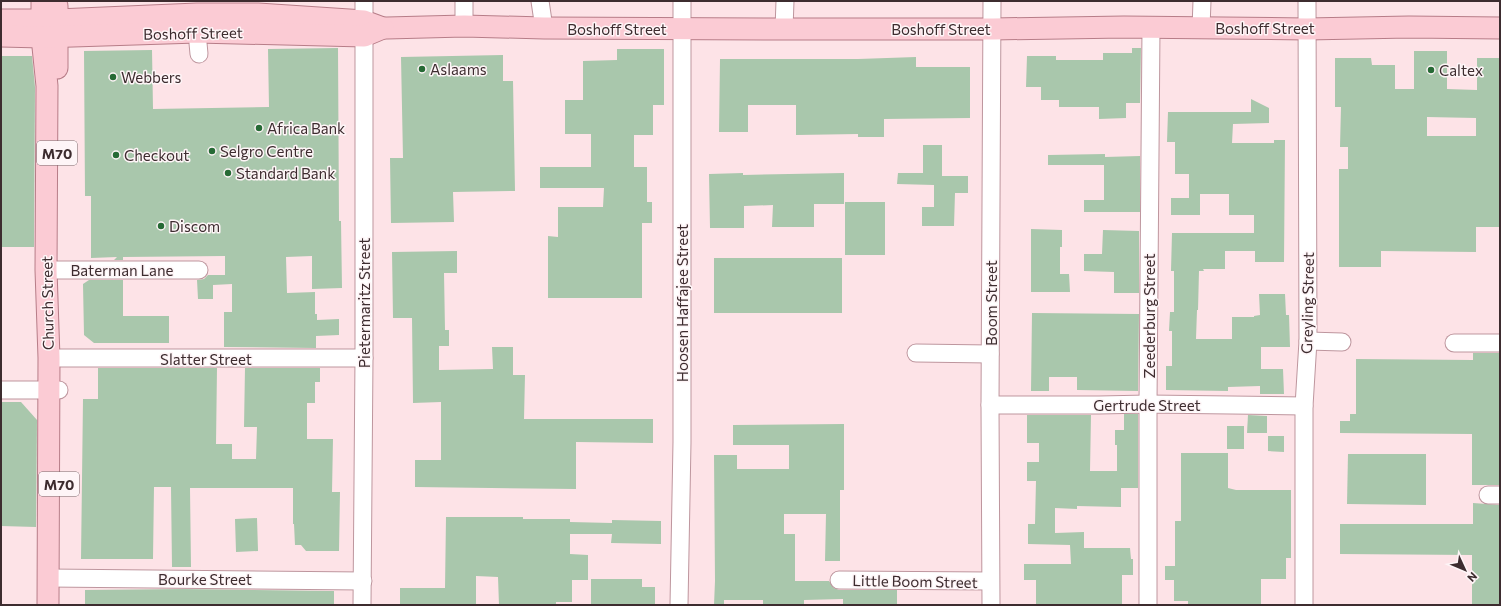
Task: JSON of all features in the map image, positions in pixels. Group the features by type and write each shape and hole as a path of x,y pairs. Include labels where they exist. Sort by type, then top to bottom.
{"main road":[{"name":"Boshoff Street","path":"1,20 258,14 369,22 544,28 1500,28"},
{"name":"Boshoff Street","path":"1,36 50,19 197,32 232,39 369,22"},
{"name":"Church Street","path":"48,605 53,578 54,390 52,270 56,216 50,19"},
{"name":"Church Street","path":"53,578 58,605"}],"street":[{"path":"464,1 464,26"},
{"path":"540,1 544,28"},
{"name":"Hoosen Haffajee Street","path":"679,605 682,442 682,1"},
{"path":"784,29 785,1"},
{"name":"Boom Street","path":"991,605 990,354 992,1"},
{"path":"1201,28 1202,1"},
{"name":"Greyling Street","path":"1304,605 1304,406 1308,341 1307,1"},
{"name":"Pietermaritz Street","path":"362,605 369,22"},
{"name":"Zeederburg Street","path":"1148,605 1151,28"},
{"path":"197,32 198,54"},
{"name":"Baterman Lane","path":"52,270 199,270"},
{"path":"1308,341 1342,342"},
{"path":"1454,344 1500,343"},
{"path":"916,353 990,354"},
{"name":"Slatter Street","path":"53,358 364,358"},
{"path":"1,390 54,390"},
{"name":"Gertrude Street","path":"990,405 1148,404 1304,406"},
{"name":"Bourke Street","path":"53,578 362,580"},
{"name":"Little Boom Street","path":"839,580 990,581"}],"building":[{"path":"338,48 339,221 341,221 342,288 312,289 312,256 286,257 287,293 315,292 315,314 317,314 317,320 339,319 339,335 316,336 316,348 224,347 224,312 232,312 232,284 213,285 213,299 198,299 197,280 204,279 208,275 225,275 225,256 123,257 123,260 114,260 117,257 91,258 91,196 85,196 84,51 152,50 153,109 269,107 268,49"},
{"path":"1132,48 1141,48 1140,103 1126,103 1126,118 1099,119 1099,107 1059,107 1059,100 1041,100 1041,87 1026,87 1027,56 1056,56 1056,60 1103,60 1103,53 1132,53"},
{"path":"617,49 664,49 664,105 653,105 653,135 634,135 634,167 647,167 647,202 652,202 652,223 642,223 642,298 548,298 548,236 558,237 558,207 603,207 604,188 540,188 540,167 591,167 591,134 565,134 565,100 583,100 583,61 617,60"},
{"path":"1414,51 1447,51 1447,89 1477,90 1477,58 1500,58 1500,227 1476,227 1476,252 1381,251 1381,267 1339,267 1339,169 1348,169 1348,147 1340,147 1341,107 1335,107 1335,58 1371,58 1372,65 1395,65 1395,89 1414,89","holes":["1427,117 1476,118 1476,136 1427,136"]},
{"path":"503,55 503,81 513,81 515,191 453,192 454,222 391,223 390,158 403,158 401,57"},
{"path":"1,56 32,56 35,87 34,247 1,247"},
{"path":"916,57 916,67 970,67 970,118 884,119 884,137 858,137 858,134 796,135 796,105 748,105 748,132 719,132 720,59 858,59"},
{"path":"1251,99 1269,108 1269,123 1233,124 1232,143 1274,143 1274,140 1285,140 1284,262 1255,262 1255,251 1225,251 1225,269 1203,269 1204,271 1199,271 1196,339 1232,339 1232,317 1254,317 1260,315 1259,294 1285,294 1286,315 1289,315 1290,347 1261,347 1261,369 1283,369 1284,394 1260,394 1260,386 1228,387 1228,391 1166,390 1166,366 1172,366 1172,331 1169,331 1170,312 1174,312 1174,271 1171,271 1172,233 1254,233 1254,215 1229,215 1229,194 1200,194 1200,215 1171,215 1171,198 1189,198 1189,174 1175,174 1175,142 1167,142 1168,112 1251,112"},
{"path":"923,145 942,145 942,176 968,176 968,193 955,193 954,226 922,226 922,207 934,207 934,185 897,184 898,173 923,173"},
{"path":"1105,154 1105,157 1140,156 1140,212 1084,212 1084,200 1104,200 1104,165 1048,165 1048,155"},
{"path":"743,173 743,175 844,173 844,204 814,204 814,227 772,227 773,205 744,206 744,228 710,228 709,174"},
{"path":"845,202 885,202 885,255 845,255"},
{"path":"1031,229 1062,230 1062,247 1060,247 1060,274 1069,274 1070,292 1031,292"},
{"path":"1103,230 1139,231 1139,293 1114,293 1114,272 1084,271 1084,254 1102,254"},
{"path":"457,251 457,273 444,273 445,330 449,330 449,346 439,346 439,370 493,369 492,347 513,347 513,375 525,375 524,419 653,419 653,443 576,442 576,489 415,487 415,460 441,460 441,402 413,403 412,318 393,318 392,252"},
{"path":"714,258 842,258 842,313 714,313"},
{"path":"89,280 123,280 123,316 169,316 169,343 94,343 84,335 83,284"},
{"path":"1032,313 1139,314 1138,391 1077,390 1077,377 1049,377 1049,391 1031,391"},
{"path":"1473,353 1500,353 1500,485 1472,485 1472,434 1340,433 1340,421 1350,421 1350,414 1356,414 1356,359 1473,360"},
{"path":"98,368 217,368 216,444 232,444 232,459 256,459 257,427 244,427 245,368 320,368 320,382 315,382 315,403 307,403 307,439 333,439 332,492 340,492 339,551 306,551 301,545 295,545 293,524 293,488 190,488 191,567 172,567 171,487 154,487 153,559 81,559 83,399 98,399"},
{"path":"1,402 21,402 37,420 36,527 1,526"},
{"path":"1124,414 1138,414 1138,488 1121,488 1121,507 1077,506 1077,509 1055,508 1055,533 1084,532 1084,548 1130,548 1131,559 1133,559 1133,575 1122,575 1122,605 1036,605 1036,580 1024,580 1024,564 1071,564 1070,545 1028,544 1028,524 1035,524 1036,481 1027,481 1027,462 1039,462 1039,443 1027,443 1027,415 1091,415 1090,471 1117,471 1117,445 1115,445 1115,430 1124,430"},
{"path":"1248,415 1267,416 1267,433 1247,433"},
{"path":"844,424 844,490 840,490 840,561 825,561 826,514 784,514 784,534 795,534 795,581 829,581 834,588 839,590 897,590 897,605 843,605 843,599 804,600 804,605 763,605 763,600 724,600 724,605 714,605 714,455 737,455 737,469 789,469 789,445 733,445 733,425"},
{"path":"1227,426 1244,426 1244,449 1227,449"},
{"path":"1268,436 1284,436 1284,452 1268,451"},
{"path":"1181,453 1228,453 1228,488 1236,490 1291,490 1291,558 1286,558 1286,579 1261,579 1261,605 1188,605 1188,601 1174,601 1174,580 1165,580 1165,566 1175,566 1175,521 1181,521"},
{"path":"1348,454 1426,454 1426,505 1347,504"},
{"path":"1473,503 1500,505 1500,605 1472,605 1472,555 1340,554 1340,524 1473,524"},
{"path":"446,517 523,517 523,519 570,519 570,522 612,523 612,520 661,521 661,544 611,543 612,534 570,534 570,554 588,555 588,580 572,580 572,602 556,602 556,605 499,605 498,577 476,576 476,605 400,605 400,588 445,588"},
{"path":"257,518 258,551 236,552 235,519"},
{"path":"591,579 642,579 642,587 655,587 655,605 591,605"},
{"path":"183,589 334,591 334,605 85,605 85,590"}],"place":[{"name":"Aslaams","path":"422,69"},
{"name":"Caltex","path":"1431,70"},
{"name":"Webbers","path":"113,77"},
{"name":"Africa Bank","path":"259,128"},
{"name":"Selgro Centre","path":"212,151"},
{"name":"Checkout","path":"116,155"},
{"name":"Standard Bank","path":"228,173"},
{"name":"Discom","path":"161,226"}]}
